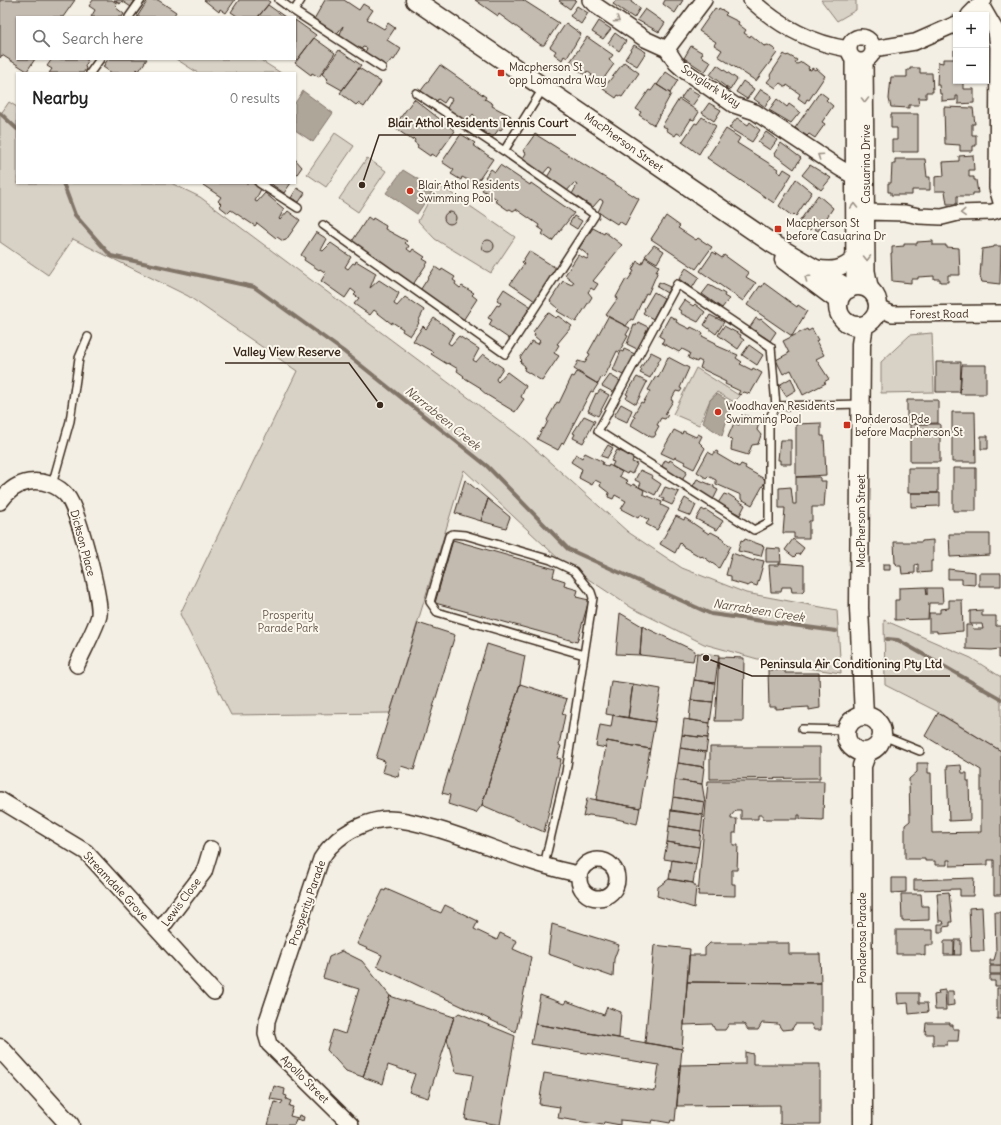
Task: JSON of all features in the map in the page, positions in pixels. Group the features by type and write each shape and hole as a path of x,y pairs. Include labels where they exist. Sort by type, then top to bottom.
{"street":[{"name":"MacPherson Street","path":"415,0 773,244 816,268 847,292"},
{"path":"590,0 645,39 667,49 704,0"},
{"path":"751,0 779,23 803,36 860,54 915,42 953,25"},
{"path":"972,12 982,2 996,31 998,47 997,188 1001,202"},
{"name":"Songlark Way","path":"667,49 676,63 685,71 734,105 755,112 838,168 853,176"},
{"name":"Casuarina Drive","path":"847,292 854,258 853,176 860,54"},
{"name":"Casuarina Drive","path":"860,54 867,271 871,291"},
{"path":"866,212 905,213 919,216 942,217 958,213 992,212 1001,209"},
{"name":"MacPherson Street","path":"773,244 785,262 847,292"},
{"path":"816,268 831,270 841,268 854,258"},
{"path":"860,286 871,291 878,301 878,308 874,319 864,325 852,325 842,318 838,307 847,292 860,286"},
{"name":"Forest Road","path":"878,308 892,314 1001,313"},
{"name":"MacPherson Street","path":"864,325 861,344 859,608 864,716"},
{"path":"0,502 9,491 24,483 43,482 52,485"},
{"name":"Dickson Place","path":"52,485 66,495 75,511 88,556 99,616 77,665"},
{"path":"864,716 876,720 882,730 882,736 878,747 867,752 861,752 851,746 846,736 847,730 853,720 864,716"},
{"name":"Ponderosa Parade","path":"862,1125 862,766 867,752"},
{"name":"Streamdale Grove","path":"0,800 86,852 214,992"},
{"name":"Prosperity Parade","path":"276,1050 269,1044 266,1034 267,1021 321,859 331,845 343,836 372,822 389,819 407,821 444,831 544,865 579,874"},
{"name":"Lewis Close","path":"159,931 204,872 211,849"},
{"path":"0,1048 70,1125"},
{"name":"Apollo Street","path":"276,1050 351,1125"}],"lane":[{"path":"130,16 141,0"},
{"path":"279,0 382,68"},
{"path":"294,11 301,0"},
{"path":"91,72 99,60"},
{"path":"504,151 544,87"},
{"path":"323,225 505,354 595,215 504,151 416,93"},
{"path":"261,184 298,208"},
{"path":"677,284 771,347 776,406 769,419 769,522 754,530 598,432 677,284"},
{"path":"52,485 70,421 79,358 88,337"},
{"path":"776,406 861,404"},
{"path":"544,865 566,772 593,598 591,592 574,571 551,560 464,535 454,534 448,536 430,602 437,612 584,655"},
{"path":"802,729 847,730"},
{"path":"882,736 920,751"}],"green space":[{"path":"821,0 856,0 856,10 837,21"},
{"path":"178,60 261,60 279,72 196,72"},
{"name":"Prosperity Parade Park","path":"9,102 16,106 16,184 173,184 200,197 524,439 628,532 682,568 746,593 837,610 841,673 772,663 704,644 632,608 561,561 464,470 390,713 231,715 180,614 297,371 188,296 73,239 48,275 0,242 0,115"},
{"path":"335,133 354,146 326,187 307,174"},
{"path":"367,158 386,171 358,212 339,199"},
{"path":"438,184 515,237 491,273 435,239 418,221"},
{"path":"932,333 934,392 881,393 881,362 910,335"},
{"path":"696,368 740,396 734,402 717,392 710,400 699,425 673,414"},
{"path":"884,620 971,658 1001,677 1001,751 936,711 885,685"}],"shaded area":[{"path":"303,91 333,113 313,142 296,131 296,102"},
{"name":"Blair Athol Residents Swimming Pool","path":"403,170 434,189 417,214 386,193"},
{"name":"Woodhaven Residents Swimming Pool","path":"717,394 732,403 722,436 703,423 710,400"}],"building":[{"path":"0,0 75,0 64,16 16,16 16,60 34,60 27,71 2,55 0,58"},
{"path":"93,0 112,0 118,4 115,7 124,14 123,16 92,16 95,10 89,6"},
{"path":"114,0 135,0 131,7 122,1 120,4"},
{"path":"148,0 158,0 176,12 174,16 138,16"},
{"path":"204,0 235,0 226,13 220,9 219,12"},
{"path":"239,0 267,0 270,2 259,16 237,16 231,12"},
{"path":"325,0 344,0 359,10 363,4 373,10 367,19 384,29 388,23 395,28 387,40 401,49 394,60 392,59 384,68 364,55 367,48 363,47 360,51 339,37 343,26 335,36 313,21"},
{"path":"475,0 523,0 559,23 544,45 541,45 499,14 498,16"},
{"path":"576,0 570,9 559,1"},
{"path":"616,0 632,0 631,2 640,8 634,18 613,4"},
{"path":"665,0 683,0 675,13 663,4"},
{"path":"268,5 284,16 259,16"},
{"path":"577,6 588,13 581,24 570,16"},
{"path":"715,8 718,10 719,8 727,13 725,15 739,22 738,24 746,30 744,33 750,37 751,35 764,46 768,45 776,50 775,51 777,53 756,81 718,56 722,50 714,45 716,42 699,31"},
{"path":"645,9 665,23 659,32 637,20"},
{"path":"296,21 316,35 296,60"},
{"path":"599,21 611,29 603,39 592,32"},
{"path":"566,23 581,34 567,58 564,56 562,60 554,54 556,51 550,47"},
{"path":"615,33 626,41 619,51 608,43"},
{"path":"587,37 613,55 609,60 614,64 599,85 589,78 592,75 587,71 585,75 575,68 577,66 570,62"},
{"path":"314,38 335,53 319,77 312,73 311,75 295,63"},
{"path":"634,45 646,52 637,66 625,59"},
{"path":"691,46 703,53 701,56 711,62 705,72 684,58"},
{"path":"339,50 361,65 342,90 326,81 328,79 322,74"},
{"path":"784,54 797,60 795,63 797,64 802,62 809,67 808,69 811,70 812,68 815,70 816,68 825,76 809,100 807,99 805,103 798,98 800,94 787,85 786,87 780,83 776,88 767,82"},
{"path":"943,59 953,59 953,84 963,84 963,89 974,89 974,103 958,104 958,96 956,96 956,100 942,101 942,94 940,94 939,85 937,85 938,62 943,63"},
{"path":"51,60 88,61 84,72 50,72 52,69 47,66"},
{"path":"107,60 146,60 139,71 137,69 136,72 110,72 103,67"},
{"path":"624,62 639,73 622,97 618,95 616,98 603,89"},
{"path":"440,65 486,97 484,100 485,99 493,104 492,106 511,116 501,130 499,129 493,137 489,134 488,135 472,122 476,117 473,114 465,123 446,110 452,99 448,97 444,103 431,97 430,99 420,92"},
{"path":"717,65 737,79 730,90 710,75"},
{"path":"359,68 381,82 364,107 358,103 356,105 340,93"},
{"path":"910,68 920,68 920,73 932,73 933,92 926,92 926,98 918,98 919,105 909,105 909,108 891,107 889,99 891,77 907,77 907,70 910,70"},
{"path":"666,72 678,80 670,93 657,85"},
{"path":"743,81 754,89 747,99 736,92"},
{"path":"656,84 671,94 654,125 639,115 641,112 636,109 649,90 651,91"},
{"path":"688,88 700,95 692,106 681,98"},
{"path":"761,89 772,96 765,107 754,99"},
{"path":"820,92 828,98 826,100 833,106 822,122 825,124 815,138 809,134 807,136 795,128"},
{"path":"414,99 455,131 436,157 431,154 430,156 417,147 418,145 414,142 415,140 413,138 412,140 395,128 397,126 395,125"},
{"path":"679,99 699,112 694,120 691,119 681,135 677,133 675,136 666,130 667,128 662,126"},
{"path":"777,99 787,107 789,104 800,112 791,123 769,110"},
{"path":"709,103 721,110 714,121 702,113"},
{"path":"944,107 973,108 975,124 972,124 972,135 976,135 976,146 973,146 973,151 960,151 960,145 945,144"},
{"path":"891,114 918,114 918,152 892,152 892,140 897,140 897,128 891,128"},
{"path":"702,117 716,126 699,154 682,142 695,123 697,124"},
{"path":"737,118 748,125 750,122 760,130 752,142 729,128"},
{"path":"726,129 740,138 737,143 778,169 777,171 781,174 784,169 792,174 774,203 707,158"},
{"path":"766,132 777,140 770,150 758,142"},
{"path":"461,134 475,143 473,145 493,159 476,184 462,177 461,180 451,174 454,170 442,162"},
{"path":"535,134 639,199 625,225 619,221 617,224 598,212 603,201 600,199 593,207 572,194 577,185 574,183 566,192 546,179 552,169 549,167 542,175 521,162 526,153 523,151"},
{"path":"781,143 801,158 794,169 774,154"},
{"path":"973,155 974,170 969,170 969,177 974,177 974,180 976,180 978,193 973,193 973,196 957,196 957,204 947,204 945,191 935,191 935,177 944,176 943,162 959,161 959,156"},
{"path":"895,159 925,159 927,177 930,177 930,190 912,190 912,195 891,195 891,192 888,192 888,183 891,183 892,164 895,164"},
{"path":"296,160 302,167 296,176"},
{"path":"500,165 530,185 531,183 574,213 552,241 542,234 544,231 538,227 539,225 516,209 513,211 510,209 508,210 495,201 497,199 482,190 489,180 485,177 491,169 495,172"},
{"path":"810,165 831,178 821,190 802,175"},
{"path":"796,179 812,192 796,216 794,214 792,216 779,206"},
{"path":"202,184 254,184 261,189 255,201 257,202 265,193 284,209 279,219 280,220 288,211 300,220 286,240 283,241 277,237 276,238 257,223 255,226 231,210 228,213 219,206 221,204 218,201 221,197"},
{"path":"271,184 290,184 284,193"},
{"path":"297,188 305,193 299,202 291,198"},
{"path":"818,195 833,208 818,231 812,227 810,230 799,222"},
{"path":"448,212 452,212 456,218 452,224 448,224 444,220 444,216"},
{"path":"574,216 582,221 577,229 569,224"},
{"path":"666,216 680,226 678,228 696,240 698,238 712,247 696,269 651,239"},
{"path":"368,217 372,220 373,218 386,226 385,229 407,241 405,243 409,246 407,249 411,252 413,249 425,257 423,259 428,262 412,286 351,243"},
{"path":"593,228 604,234 605,232 622,245 593,281 598,284 594,290 591,288 588,292 592,297 576,322 557,311 559,309 550,301 563,281 572,285 574,282 565,275 578,255 587,259 589,256 579,248"},
{"path":"316,232 327,239 321,250 323,251 331,243 351,257 345,267 348,269 353,263 355,264 356,261 376,273 370,288 379,280 399,293 394,304 397,306 405,297 424,310 418,322 419,323 410,336 402,331 403,329 392,322 392,324 374,310 370,315 354,304 359,298 354,295 356,293 351,289 345,298 321,281 326,273 304,260 305,258 301,255"},
{"path":"486,240 490,240 494,246 490,252 486,252 482,248 482,244"},
{"path":"933,241 933,245 946,245 946,247 959,248 960,275 948,275 948,282 940,282 940,279 934,279 934,276 911,279 911,283 892,281 892,247 904,246 904,244 917,244 917,242"},
{"path":"654,245 664,251 657,263 645,256"},
{"path":"1001,246 1000,284 982,282 980,276 982,249"},
{"path":"529,251 556,268 535,301 510,284 524,264 522,262"},
{"path":"713,252 722,258 724,255 749,273 746,277 756,283 743,301 700,271"},
{"path":"645,257 659,266 656,271 658,271 648,294 646,293 633,320 631,319 626,326 606,315 618,298 616,297 626,279 628,280 634,271 632,270 637,261 642,264"},
{"path":"435,267 441,271 442,269 455,277 453,280 456,282 455,284 460,288 462,286 474,293 472,295 477,299 462,322 419,292"},
{"path":"686,268 699,277 692,288 679,279"},
{"path":"659,282 670,287 667,293 657,287"},
{"path":"764,283 797,307 798,305 807,311 792,336 747,305 760,286 762,287"},
{"path":"709,285 725,294 724,296 729,299 722,308 702,294"},
{"path":"504,289 533,308 511,340 489,325 492,320 488,318 497,305 499,306 501,303 497,300"},
{"path":"654,292 664,298 653,319 643,313"},
{"path":"684,300 693,306 695,304 705,312 698,322 680,313 681,311 678,309"},
{"path":"549,313 556,318 558,316 572,326 557,344 559,345 554,353 559,356 542,381 524,370 525,366 520,362 522,360 520,358 532,341 538,344 540,341 534,336 535,334 533,332 546,314"},
{"path":"710,315 724,322 716,334 704,325"},
{"path":"670,316 677,320 676,322 690,329 691,327 703,333 702,336 716,343 715,345 738,355 736,358 742,362 740,364 752,370 753,368 762,373 750,394 744,392 741,395 738,394 740,391 725,384 726,382 720,379 721,378 700,368 702,362 698,360 697,362 688,358 690,353 682,349 679,352 662,343 664,339 659,336"},
{"path":"608,317 630,328 626,335 628,336 619,352 617,351 604,378 602,376 598,384 574,369 578,361 585,363 590,354 588,353"},
{"path":"434,318 454,332 448,343 451,345 459,336 479,349 473,360 476,362 483,354 503,368 496,379 498,382 507,372 526,386 521,397 524,399 515,412 487,395 480,389 481,388 463,377 464,376 457,371 458,369 448,363 447,364 431,354 433,352 413,341 423,326 426,329"},
{"path":"756,318 761,319 776,332 770,341 750,327"},
{"path":"638,322 648,327 644,336 646,336 639,350 627,344 634,325 636,326"},
{"path":"724,326 741,335 740,337 744,340 738,349 718,335"},
{"path":"807,329 808,331 812,329 818,340 816,341 824,355 816,359 829,379 824,382 826,383 803,395 791,370 783,374 776,360 789,353 783,341"},
{"path":"749,345 763,355 757,365 742,355"},
{"path":"624,349 635,354 626,373 625,372 623,375 613,370 621,351 623,352"},
{"path":"651,352 661,357 650,378 640,373 642,370 640,369"},
{"path":"668,357 689,368 680,388 682,389 680,392 676,391 671,400 673,401 665,414 668,415 665,419 661,418 657,425 659,426 655,433 656,434 654,437 651,437 631,425 635,417 633,416 641,402 643,403 650,391 648,390 656,376 658,378"},
{"path":"936,362 961,362 960,392 936,392"},
{"path":"962,365 986,365 986,394 960,394"},
{"path":"577,372 598,384 593,392 591,391 563,444 562,443 558,450 537,439 543,428 544,429 548,421 547,420 557,402 559,403 572,376 574,377"},
{"path":"610,375 620,381 615,393 602,386"},
{"path":"637,377 647,382 636,404 626,398 628,395 626,394"},
{"path":"791,378 796,390 786,396 779,385"},
{"path":"600,390 609,395 598,416 588,411 596,393 597,394"},
{"path":"907,400 938,400 938,423 907,424"},
{"path":"621,404 632,410 627,422 614,416"},
{"path":"952,412 975,412 976,462 952,462"},
{"path":"744,415 760,420 757,430 761,435 758,444 752,445 748,455 731,450 732,441 728,437 734,423 739,425"},
{"path":"584,416 595,421 583,443 573,438 575,434 573,433"},
{"path":"821,423 821,436 824,436 826,475 796,477 796,424"},
{"path":"910,424 940,424 940,462 910,462"},
{"path":"674,430 682,434 683,431 696,437 698,434 702,436 699,442 705,448 694,469 675,457 674,459 661,453"},
{"path":"981,436 988,436 988,449 981,449"},
{"path":"780,440 791,440 791,464 780,464 780,460 778,460"},
{"path":"608,445 613,448 607,458 601,456"},
{"path":"617,450 634,457 632,462 637,464 632,474 628,472 627,474 612,466 614,462 611,461"},
{"path":"716,451 718,452 717,454 739,467 741,464 746,466 745,468 766,480 752,505 741,499 741,495 716,484 716,480 708,476 706,478 697,472 708,452 713,455"},
{"path":"585,453 603,462 602,464 608,467 609,465 622,472 619,476 628,481 626,483 632,486 633,484 644,490 643,494 662,502 661,505 669,509 657,530 646,524 649,520 640,515 638,518 621,509 626,501 615,495 613,499 608,497 609,493 600,486 601,483 595,480 592,485 579,478 582,469 571,462 576,454 582,458"},
{"path":"665,460 669,462 670,460 687,471 682,481 660,470"},
{"path":"908,468 938,468 938,493 908,493"},
{"path":"953,468 976,468 976,511 953,511"},
{"path":"640,470 653,476 652,478 661,484 655,495 639,487 641,483 635,480"},
{"path":"796,477 820,477 820,481 826,481 824,507 812,507 812,521 809,521 809,538 794,538 794,533 783,533 785,508 779,508 779,488 791,487 793,504 796,504"},
{"path":"697,479 714,486 714,488 718,490 713,500 692,488"},
{"path":"465,480 488,499 481,521 455,513"},
{"path":"665,487 679,492 672,505 663,501 664,499 660,497"},
{"path":"911,493 940,493 940,506 911,507"},
{"path":"724,494 728,494 745,505 740,515 718,503"},
{"path":"685,498 696,505 691,516 678,511"},
{"path":"488,499 510,517 506,528 481,521"},
{"path":"702,509 723,521 717,530 696,519"},
{"path":"676,516 684,520 685,518 709,534 711,532 724,539 723,541 731,546 719,568 702,556 701,557 682,546 680,543 675,553 660,544"},
{"path":"949,534 990,534 990,555 950,557"},
{"path":"745,539 764,546 761,556 738,551 741,540 744,541"},
{"path":"793,539 804,548 799,555 797,554 794,557 785,550"},
{"path":"453,540 555,569 553,577 565,581 564,586 578,590 576,597 589,600 577,642 435,603"},
{"path":"933,540 933,561 931,561 931,572 918,573 918,564 915,565 915,573 902,574 901,566 897,566 895,563 894,542 922,542"},
{"path":"766,548 780,549 781,562 766,562"},
{"path":"732,553 754,561 755,559 764,561 757,586 751,584 748,586 731,581 731,576 726,575"},
{"path":"779,563 804,565 804,590 802,592 792,592 791,587 782,587 781,592 771,592 769,565 779,565"},
{"path":"883,564 890,564 890,570 883,570"},
{"path":"948,569 975,572 975,585 962,584 962,579 948,579"},
{"path":"979,573 1001,573 1001,586 979,586"},
{"path":"926,587 927,595 927,588 942,588 943,603 929,603 928,619 895,620 895,600 899,600 899,588"},
{"path":"949,600 962,600 963,631 937,633 937,631 929,631 929,613 940,613 940,609 949,608"},
{"path":"982,610 982,616 996,616 996,626 1001,626 1001,658 999,658 999,649 966,649 966,625 972,625 973,629 983,629 982,624 970,624 970,611"},
{"path":"620,613 642,626 640,655 616,654"},
{"path":"418,623 455,635 414,770 401,766 398,777 382,772 385,761 376,758"},
{"path":"642,626 695,651 693,661 640,655"},
{"path":"487,644 525,656 520,684 482,805 476,813 448,804 450,795 442,793"},
{"path":"697,653 719,655 715,683 694,680"},
{"path":"719,657 744,658 743,721 715,721"},
{"path":"768,670 785,670 785,673 819,673 820,708 809,710 809,707 776,709 776,707 769,707"},
{"path":"694,680 715,683 713,702 691,700"},
{"path":"611,681 633,684 628,718 606,714"},
{"path":"520,684 567,699 562,714 565,715 559,745 561,746 557,758 561,759 544,832 482,805"},
{"path":"633,684 661,689 655,722 628,718"},
{"path":"691,700 713,702 710,723 689,720"},
{"path":"938,713 1001,751 1001,895 994,895 994,860 988,860 988,865 950,866 950,860 947,860 947,865 935,865 935,861 925,861 925,859 905,859 905,825 910,821 909,779 917,772 917,763 928,763 928,773 931,773 932,833 981,832 981,770 925,736"},
{"path":"613,715 655,722 650,749 607,741 606,748 596,746 600,725 611,727"},
{"path":"684,719 710,723 708,738 682,735"},
{"path":"682,735 708,738 706,752 680,748"},
{"path":"607,741 650,749 640,808 596,800"},
{"path":"710,747 820,747 820,778 710,779"},
{"path":"680,748 706,752 704,767 678,763"},
{"path":"678,763 704,767 702,784 675,780"},
{"path":"961,765 962,773 967,773 967,781 969,781 970,820 949,821 947,766"},
{"path":"675,780 702,784 705,802 673,797"},
{"path":"708,781 824,781 823,820 800,819 800,815 798,815 798,819 763,819 763,815 758,815 758,819 741,819 741,810 736,810 731,816 731,819 737,819 736,833 733,833 733,845 738,845 737,870 732,870 732,884 735,884 735,896 698,895"},
{"path":"673,797 705,802 703,815 671,811"},
{"path":"587,798 640,808 637,824 613,818 589,815 583,817"},
{"path":"671,810 703,815 701,831 669,826"},
{"path":"669,826 701,831 699,847 667,842"},
{"path":"667,842 699,847 696,864 664,859"},
{"path":"672,860 696,864 693,883 669,879"},
{"path":"892,878 906,878 906,892 892,893"},
{"path":"974,878 973,896 960,896 960,889 914,890 914,880"},
{"path":"669,879 693,883 696,887 694,908 657,896 658,887"},
{"path":"386,889 441,913 445,905 478,921 474,929 497,940 500,933 517,941 513,949 531,957 516,1032 377,966 382,955 357,944 383,890 385,891"},
{"path":"949,892 952,922 950,922 950,926 943,927 943,932 938,932 938,924 944,924 943,921 939,921 937,893"},
{"path":"901,894 921,894 922,906 929,906 929,920 902,921"},
{"path":"982,907 984,951 971,951 969,908"},
{"path":"995,912 1001,912 1001,965 990,965 990,960 994,960 996,953"},
{"path":"552,924 619,945 614,959 613,977 548,954"},
{"path":"896,930 933,930 933,945 925,945 925,956 920,954 896,954"},
{"path":"955,940 961,940 961,955 954,955"},
{"path":"944,941 954,941 954,955 944,955"},
{"path":"710,943 789,943 789,954 820,954 821,983 687,982 689,955 705,955 705,948"},
{"path":"654,945 690,949 682,1049 645,1043"},
{"path":"342,951 362,961 390,996 363,1077 346,1071 327,1050 333,1030 345,1034 359,989 323,978 329,957"},
{"path":"990,966 1001,966 1001,974 990,974"},
{"path":"990,975 1001,975 1001,986 995,986 995,981 990,981"},
{"path":"687,982 821,983 821,1030 814,1030 811,1024 795,1024 792,1029 782,1030 778,1024 762,1023 758,1030 748,1030 744,1024 729,1024 725,1030 715,1030 712,1024 684,1025"},
{"path":"997,988 1001,988 1001,1019 997,1019"},
{"path":"945,990 946,1010 935,1010 934,995 939,994 938,991"},
{"path":"947,991 953,991 954,1005 947,1006"},
{"path":"897,993 919,993 919,1003 927,1003 928,1012 909,1014 908,1003 898,1004"},
{"path":"540,995 564,1004 566,1001 604,1015 607,1007 621,1012 619,1038 535,1024"},
{"path":"390,996 454,1017 428,1098 409,1092 415,1074 388,1065 383,1084 363,1077"},
{"path":"459,1013 515,1036 500,1125 465,1119 473,1075 456,1072 447,1039 454,1017"},
{"path":"926,1023 950,1023 950,1025 953,1025 953,1029 959,1029 958,1041 947,1041 947,1045 933,1045 933,1034 925,1034"},
{"path":"535,1024 682,1049 675,1121 671,1120 670,1123 653,1120 652,1123 620,1120 620,1125 604,1122 603,1125 558,1118 560,1107 539,1104 544,1073 655,1091 659,1065 531,1044"},
{"path":"745,1052 753,1054 753,1064 820,1064 820,1124 780,1124 780,1105 677,1106 680,1065 745,1064"},
{"path":"274,1086 285,1089 284,1095 287,1096 286,1099 291,1101 289,1106 293,1107 290,1116 298,1118 299,1115 304,1117 303,1121 296,1119 294,1125 268,1125 275,1102 281,1104 283,1101 270,1099"}],"waterway":[{"name":"Narrabeen Creek","path":"0,113 16,128"},
{"name":"Narrabeen Creek","path":"63,184 75,215 111,256 254,287 343,351 487,466 568,549 711,614 836,631"},
{"name":"Narrabeen Creek","path":"887,639 898,640 1001,699"}],"place":[{"name":"Macpherson St opp Lomandra Way","path":"501,73"},
{"name":"Blair Athol Residents Tennis Court","path":"362,185"},
{"name":"Blair Athol Residents Swimming Pool","path":"410,191"},
{"name":"Macpherson St before Casuarina Dr","path":"778,229"},
{"name":"Valley View Reserve","path":"380,405"},
{"name":"Woodhaven Residents Swimming Pool","path":"718,412"},
{"name":"Ponderosa Pde before Macpherson St","path":"847,425"},
{"name":"Peninsula Air Conditioning Pty Ltd","path":"706,658"}]}
